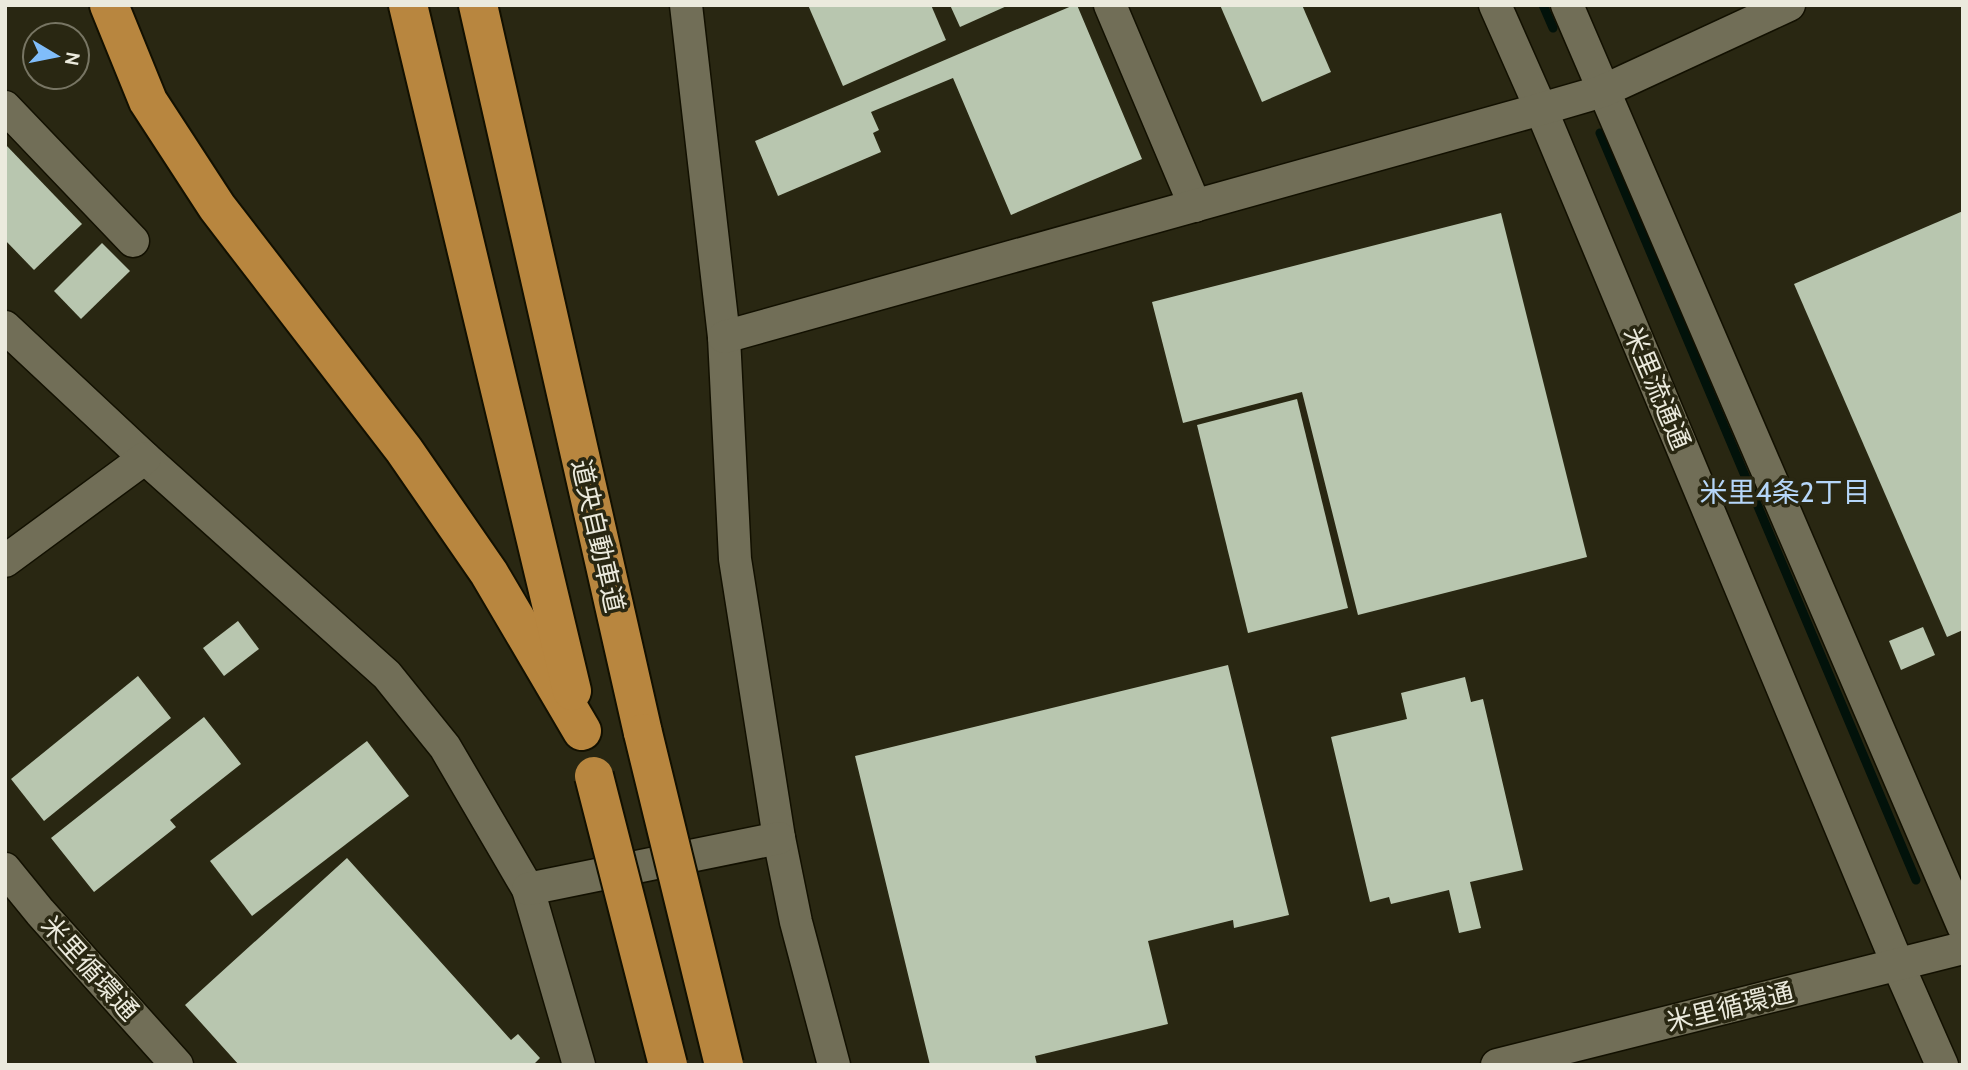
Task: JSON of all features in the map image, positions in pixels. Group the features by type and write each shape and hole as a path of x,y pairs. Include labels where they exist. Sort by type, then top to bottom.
{"highway":[{"path":"109,5 148,101 217,207 420,472 489,573 582,732"},
{"path":"408,5 582,732 668,1065"},
{"name":"道央自動車道","path":"478,5 643,733 724,1065"}],"street":[{"path":"686,5 724,337 735,559 779,838 796,922 834,1065"},
{"path":"1110,5 1195,206"},
{"name":"米里流通通","path":"1495,5 1942,1065"},
{"path":"1567,5 1963,926"},
{"path":"724,337 1603,90 1789,5"},
{"path":"5,107 133,242"},
{"path":"5,327 145,458 387,675 445,747 528,889 579,1065"},
{"path":"5,561 145,458"},
{"path":"528,889 779,838"},
{"name":"米里循環通","path":"5,869 177,1065"},
{"name":"米里循環通","path":"1497,1065 1963,948"}],"building":[{"path":"808,5 931,5 946,40 843,86"},
{"path":"950,5 1009,5 960,27"},
{"path":"1077,5 1142,159 1011,215 953,78 871,112 879,130 873,133 881,152 778,196 755,141"},
{"path":"1220,5 1302,5 1331,72 1262,102"},
{"path":"5,144 82,224 34,270 5,240"},
{"path":"1963,211 1963,630 1947,637 1794,284"},
{"path":"1501,213 1587,557 1358,615 1302,392 1183,423 1152,302"},
{"path":"102,243 130,271 81,319 54,291"},
{"path":"1297,399 1348,608 1248,633 1197,425"},
{"path":"238,621 259,649 224,676 203,648"},
{"path":"1923,627 1935,655 1901,670 1889,641"},
{"path":"1228,665 1289,915 1234,928 1233,920 1148,941 1168,1024 1035,1056 1037,1065 930,1065 855,756"},
{"path":"138,676 171,718 44,821 11,779"},
{"path":"1465,677 1471,702 1483,699 1523,870 1470,882 1481,928 1459,933 1449,890 1391,904 1389,897 1370,902 1331,737 1407,719 1401,693"},
{"path":"204,717 241,764 170,820 176,827 94,892 51,838"},
{"path":"367,741 409,796 252,916 210,861"},
{"path":"347,858 511,1040 518,1034 540,1058 533,1065 239,1065 185,1005"}],"waterway":[{"path":"1543,5 1553,28"},
{"path":"1600,133 1916,880"}],"district":[{"name":"米里4条2丁目","path":"1785,492"}]}
